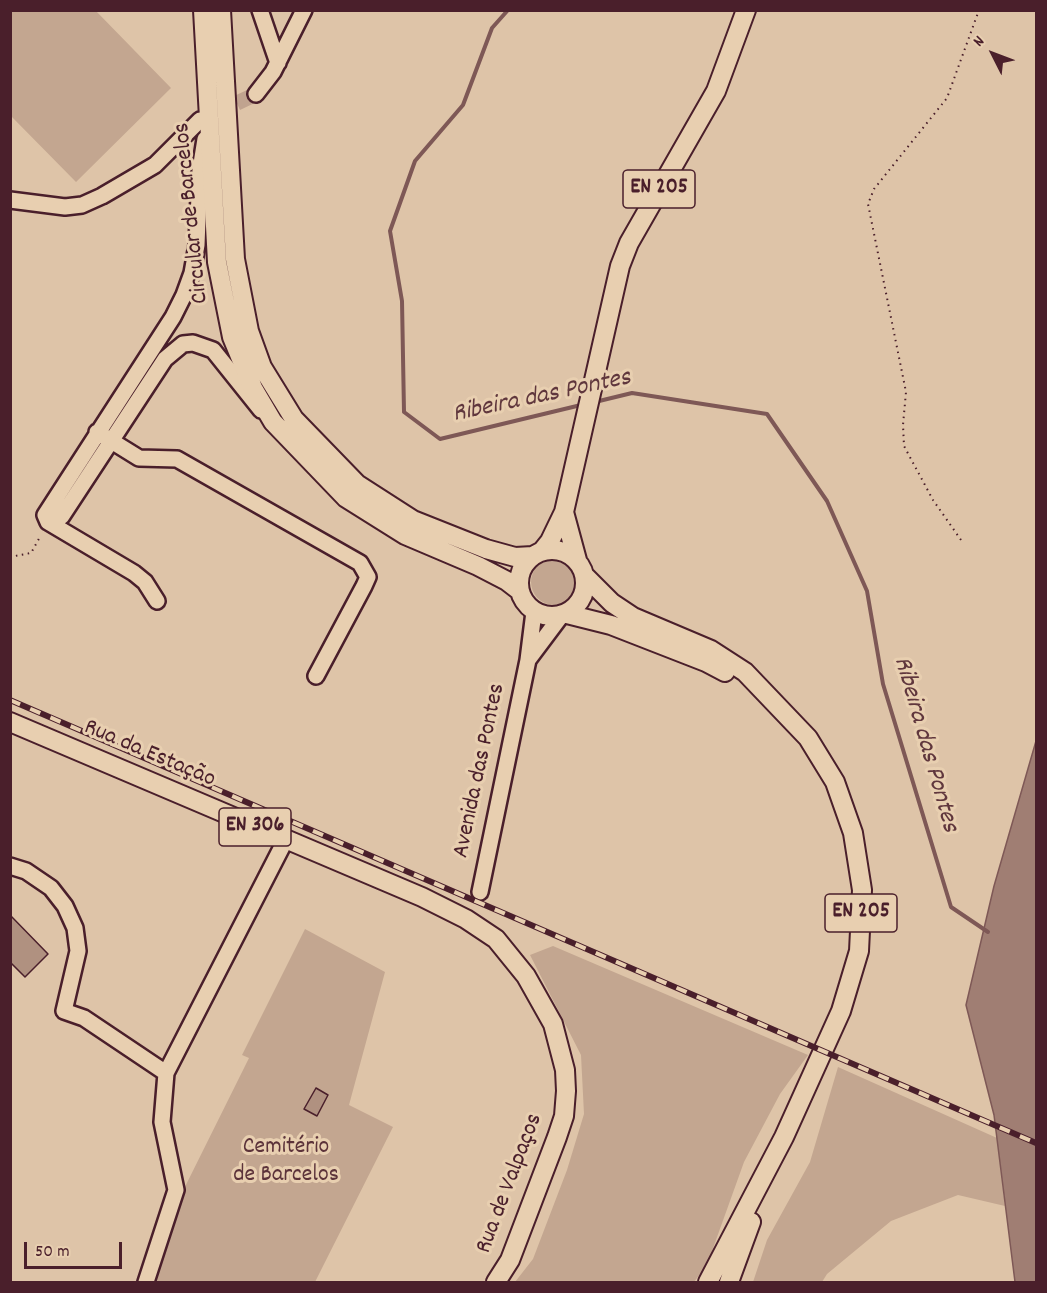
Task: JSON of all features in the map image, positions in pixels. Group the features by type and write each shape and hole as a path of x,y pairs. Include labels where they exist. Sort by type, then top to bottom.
{"main road":[{"name":"Circular de Barcelos","path":"203,10 204,123 217,262 232,337 253,388 273,422 346,498 405,535 507,580 520,591"},
{"name":"Circular de Barcelos","path":"220,10 235,260 249,332 262,367 294,419 357,484 413,520 486,549 515,557 537,554"},
{"name":"EN 205","path":"520,591 521,572 550,541 564,512 620,266 628,243 716,91 746,10"},
{"name":"EN 205","path":"564,512 577,560 586,577 612,603 633,616 711,650 745,672 808,738 835,782 853,833 862,890 859,951 841,1011 784,1137 708,1282"},
{"path":"537,554 561,551 577,560"},
{"path":"564,615 583,596 586,577"},
{"path":"520,591 534,612"},
{"name":"EN 205","path":"534,612 543,616 564,615 611,625 706,662 772,700"},
{"name":"Rua da Estação","path":"10,722 422,897 466,919 496,939"},
{"name":"Rua de Valpaços","path":"496,939 526,976 553,1024 565,1070 566,1091 564,1116 557,1137 510,1260 496,1282"},
{"name":"EN 205","path":"729,1282 784,1137"},
{"path":"714,1282 721,1260"}],"street":[{"path":"260,10 278,63"},
{"path":"256,94 262,90 278,63 304,10"},
{"path":"10,200 65,207 82,205 155,165 204,123"},
{"path":"157,601 145,582 134,573 48,522 45,515 48,507 173,317 192,273 197,245 204,123"},
{"path":"48,522 56,521 62,516 165,359 183,344 193,343 213,350 224,361 240,388 273,422"},
{"path":"97,432 139,458 177,459 360,563 368,577 316,676"},
{"name":"Avenida das Pontes","path":"480,891 528,660 534,612"},
{"name":"Avenida das Pontes","path":"528,660 564,615"},
{"path":"146,1282 176,1190 162,1122 166,1073 286,839"},
{"path":"10,866 26,871 51,888 65,906 75,928 78,951 64,1011 84,1018 166,1073"}],"path":[{"path":"961,540 933,500 904,446 906,392 868,204 874,189 947,98 979,10"},
{"path":"10,557 31,553 48,522"}],"green space":[{"path":"10,11 96,11 171,88 76,182 11,116"},
{"path":"554,559 563,560 570,566 576,573 576,591 570,598 563,604 554,605 545,604 538,598 532,591 531,582 532,573 538,566 545,560"},
{"name":"Cemitério de Barcelos","path":"305,929 385,972 349,1105 393,1127 315,1282 150,1282 169,1219 249,1058 242,1055"},
{"path":"553,946 808,1055 780,1094 744,1162 707,1265 694,1282 515,1282 533,1259 567,1170 584,1114 581,1055 530,955"},
{"path":"838,1067 997,1138 1005,1206 958,1195 891,1221 827,1274 822,1282 753,1282 767,1240 810,1162"}],"shaded area":[{"path":"1036,741 1036,1282 1015,1282 994,1115 966,1005 994,886"}],"building":[{"path":"10,915 48,954 25,977 10,962"},
{"path":"316,1088 328,1095 317,1116 304,1109"}],"waterway":[{"name":"Ribeira das Pontes","path":"508,10 492,28 463,105 415,161 390,231 402,301 404,412 440,439 581,405"},
{"name":"Ribeira das Pontes","path":"595,402 632,393 767,414 827,501 867,591 883,684 951,907 988,932"}],"tunnel":[{"path":"216,113 256,94"}],"railway":[{"path":"10,700 1036,1143"}]}
